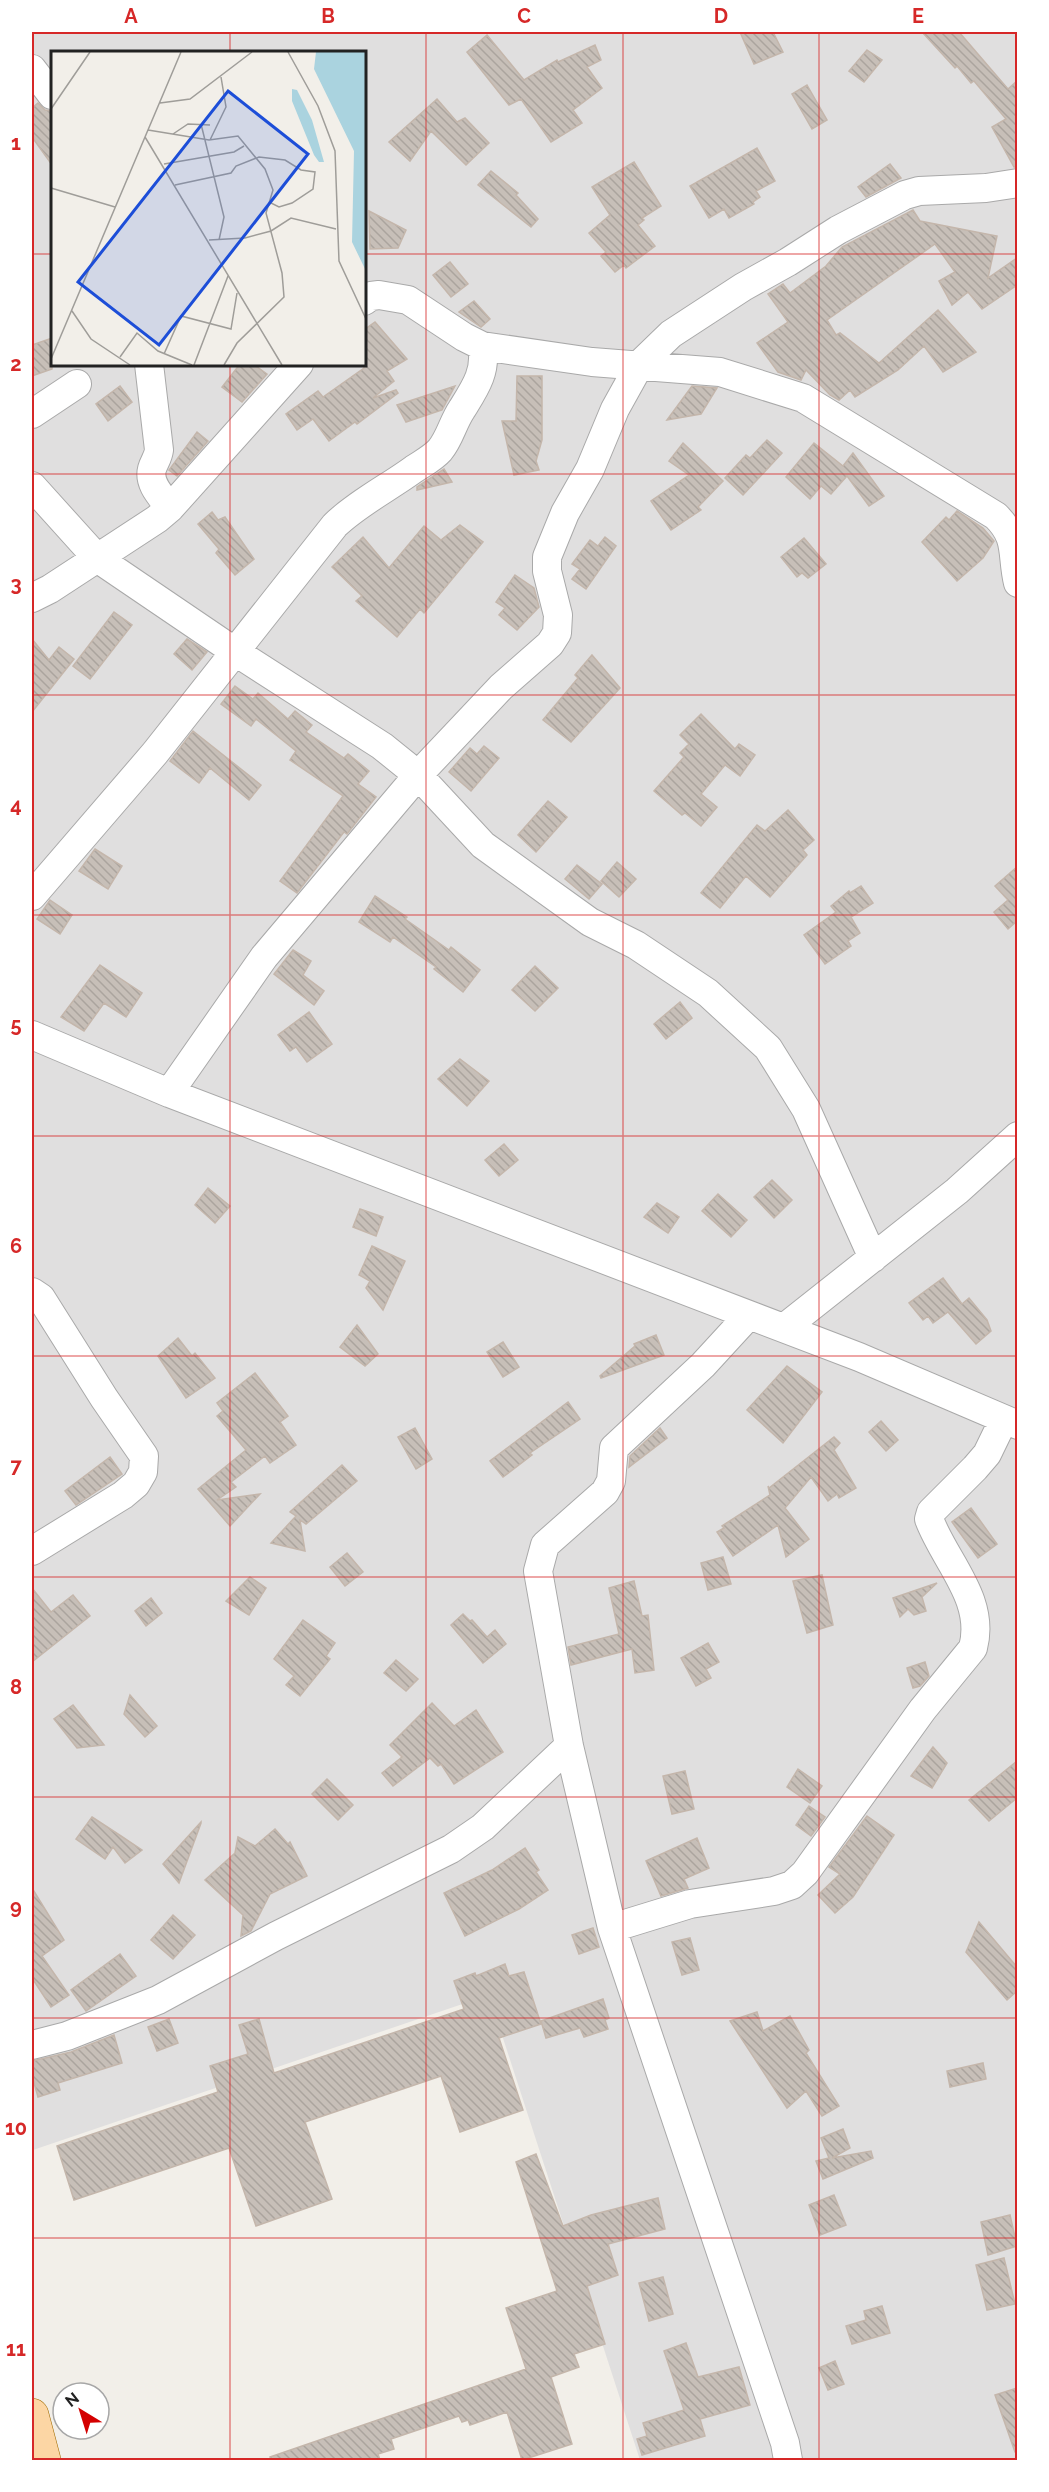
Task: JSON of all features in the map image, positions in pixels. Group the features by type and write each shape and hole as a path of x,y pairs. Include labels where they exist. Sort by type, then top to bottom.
{"main road":[{"path":"32,2415 44,2460"}],"street":[{"path":"32,69 51,94"},
{"path":"169,1093 264,957 418,775 501,687 550,644 557,633 558,615 547,571 547,556 565,513 590,469 615,409 640,364 671,334 743,287 788,262 837,230 905,195 919,190 986,188 1017,183"},
{"path":"366,300 379,295 408,300 464,337 482,346 536,355 720,372 803,398 996,516 1006,526 1013,540 1013,566 1017,583"},
{"path":"32,896 155,753 335,525 347,513 440,450 447,439 453,421 482,374 485,360 482,346"},
{"path":"148,366 159,450 153,468 152,482 170,508"},
{"path":"32,598 50,589 157,519 170,508 297,366"},
{"path":"32,414 76,384"},
{"path":"32,486 97,558 234,651 382,746 418,775 483,845 590,922 636,945 708,993 768,1048 806,1109 873,1258"},
{"path":"32,1035 169,1093 784,1328 1011,1422 975,1468 931,1512 930,1519 969,1594 976,1636 973,1648 923,1710 805,1873 792,1885 774,1892 690,1904 612,1928"},
{"path":"784,1328 957,1191 1017,1136"},
{"path":"32,1292 40,1298 144,1456 143,1472 136,1484 123,1495 32,1551"},
{"path":"748,1316 703,1365 614,1448 611,1481 605,1492 545,1545 538,1571 569,1746 612,1928 782,2432 788,2460"},
{"path":"32,2045 67,2036 158,2000 276,1936 451,1849 483,1827 569,1746"}],"shaded area":[{"path":"32,32 1017,32 1017,2460 640,2460 489,1995 33,2150"}],"building":[{"path":"740,32 773,32 783,52 754,64"},
{"path":"922,32 959,32 1008,89 1017,81 1017,167 1014,167 992,127 1006,119 974,81 971,83 957,66 955,68"},
{"path":"487,35 524,80 557,60 558,62 595,45 601,60 587,67 602,88 573,110 582,123 551,142 521,99 509,105 467,52"},
{"path":"867,50 882,60 864,82 849,71"},
{"path":"807,85 827,120 812,129 792,94"},
{"path":"437,99 457,122 465,118 489,143 466,165 431,131 410,161 389,142"},
{"path":"38,103 45,110 51,111 51,164 32,137 32,108"},
{"path":"757,148 775,181 756,191 760,197 753,202 754,204 729,218 724,209 709,218 690,186"},
{"path":"634,162 661,206 642,218 644,220 638,225 655,246 626,268 624,265 615,272 601,256 606,252 589,233 610,215 592,187"},
{"path":"890,164 901,178 866,197 858,187"},
{"path":"491,171 518,193 516,195 538,219 531,227 478,185"},
{"path":"913,210 920,221 997,236 988,278 1017,258 1017,285 982,309 968,292 952,305 939,281 955,272 935,244 827,320 836,335 840,333 879,363 938,310 976,352 943,372 924,346 898,370 855,397 850,390 839,400 830,395 806,370 801,380 778,372 757,343 788,322 768,294 783,284 790,293 826,266 842,247"},
{"path":"369,211 406,230 398,248 370,249"},
{"path":"450,262 468,284 451,297 433,275"},
{"path":"474,301 490,319 481,327 459,312"},
{"path":"375,322 407,359 387,371 394,381 373,398 396,390 398,393 357,424 355,422 329,441 313,419 297,430 286,414 318,391 323,397 366,366 366,329"},
{"path":"51,338 52,369 32,376 32,345"},
{"path":"238,366 256,366 267,374 242,402 222,387"},
{"path":"517,376 542,376 542,440 536,461 539,470 514,475 502,421 516,421"},
{"path":"120,386 132,402 108,421 96,404"},
{"path":"455,386 442,410 406,422 397,405"},
{"path":"692,386 717,388 701,414 667,420"},
{"path":"197,432 208,441 177,476 169,470"},
{"path":"767,440 782,453 743,495 725,478 746,455 750,458"},
{"path":"683,443 723,481 698,507 701,510 671,530 651,501 689,475 669,461"},
{"path":"814,443 843,466 853,453 884,496 869,506 847,476 831,494 821,486 810,499 786,477"},
{"path":"444,469 452,482 417,490 417,487"},
{"path":"957,511 983,528 994,541 983,558 957,581 922,542 946,517 949,520"},
{"path":"212,512 218,520 225,517 254,559 235,575 216,553 219,549 198,524"},
{"path":"460,525 483,542 424,613 420,609 397,637 356,601 362,596 332,567 363,537 389,568 424,526 441,540"},
{"path":"605,537 616,546 586,589 572,579 580,569 572,564 590,540 598,546"},
{"path":"804,538 826,564 808,578 802,573 797,577 781,557"},
{"path":"515,575 534,588 539,607 517,630 499,615 505,608 496,602"},
{"path":"114,612 132,625 90,679 73,666"},
{"path":"32,639 49,660 59,647 74,659 32,712"},
{"path":"187,639 207,652 192,670 174,654"},
{"path":"592,655 620,688 571,742 543,720 578,678 575,675"},
{"path":"235,686 253,699 258,693 288,719 295,711 312,725 306,732 344,758 348,754 369,771 358,784 376,797 347,834 344,832 297,893 280,881 343,796 290,760 296,751 256,719 251,726 221,704"},
{"path":"701,714 735,749 739,744 755,755 740,776 725,765 701,794 717,807 701,826 685,813 682,815 654,791 684,757 680,753 689,744 680,735"},
{"path":"193,731 261,785 249,800 210,768 199,783 170,761"},
{"path":"484,746 499,758 471,791 449,772 470,748 477,754"},
{"path":"548,801 567,817 536,852 518,835"},
{"path":"788,810 814,840 803,850 807,855 770,897 746,876 720,908 701,893 757,825 765,831"},
{"path":"95,849 122,866 108,889 79,871"},
{"path":"617,862 636,879 619,897 601,881"},
{"path":"577,865 602,884 589,899 565,879"},
{"path":"1017,867 1017,921 1008,929 994,912 1008,900 995,886"},
{"path":"861,886 873,903 851,917 860,933 848,941 851,946 825,964 804,935 836,912 831,906 849,891 850,893"},
{"path":"375,896 407,917 405,919 449,950 451,947 480,970 463,992 434,969 436,967 393,937 390,942 359,922"},
{"path":"50,900 72,915 60,934 37,919"},
{"path":"293,950 311,961 303,975 324,991 314,1005 274,974"},
{"path":"100,965 142,993 126,1017 104,1003 84,1031 61,1017"},
{"path":"535,966 558,988 535,1011 512,990"},
{"path":"680,1002 692,1018 666,1039 654,1024"},
{"path":"309,1012 332,1044 307,1062 296,1047 290,1051 278,1035"},
{"path":"460,1059 489,1081 467,1106 438,1079"},
{"path":"504,1144 518,1160 499,1176 485,1160"},
{"path":"772,1180 792,1200 774,1218 754,1197"},
{"path":"208,1188 230,1206 215,1223 195,1205"},
{"path":"718,1194 747,1220 731,1237 702,1211"},
{"path":"657,1203 679,1217 668,1233 644,1217"},
{"path":"360,1209 383,1217 376,1236 353,1227"},
{"path":"372,1246 405,1261 383,1310 366,1288 370,1281 359,1275"},
{"path":"943,1278 962,1304 969,1298 987,1320 991,1331 976,1344 948,1312 933,1323 928,1316 923,1320 909,1303"},
{"path":"357,1325 378,1354 365,1366 340,1347"},
{"path":"656,1335 664,1355 601,1378 600,1376 635,1346 634,1344"},
{"path":"178,1338 192,1356 195,1353 215,1378 186,1398 158,1356"},
{"path":"503,1342 519,1367 503,1377 487,1352"},
{"path":"787,1366 822,1392 783,1443 747,1410"},
{"path":"255,1373 288,1416 280,1422 296,1445 270,1463 265,1456 231,1482 236,1487 217,1500 260,1494 230,1526 198,1489 246,1450 217,1416 223,1411 217,1403"},
{"path":"568,1402 580,1419 530,1453 532,1455 503,1477 490,1461"},
{"path":"881,1421 898,1440 886,1451 869,1432"},
{"path":"415,1428 432,1459 416,1469 398,1437"},
{"path":"660,1428 667,1438 629,1467 630,1456"},
{"path":"834,1437 840,1443 834,1450 856,1488 839,1498 837,1494 828,1501 811,1477 785,1508 809,1539 786,1557 778,1525 733,1556 717,1532 724,1528 722,1526 770,1495 768,1486 769,1488"},
{"path":"110,1457 122,1474 76,1505 65,1491"},
{"path":"342,1465 357,1481 306,1524 300,1520 305,1551 271,1543 296,1516 290,1512"},
{"path":"971,1508 997,1544 978,1558 952,1522"},
{"path":"347,1553 363,1572 345,1586 330,1567"},
{"path":"723,1557 731,1584 708,1590 701,1563"},
{"path":"822,1575 833,1625 807,1633 793,1581"},
{"path":"250,1577 266,1588 249,1615 226,1601"},
{"path":"634,1581 642,1616 648,1615 654,1670 635,1673 632,1649 571,1665 568,1647 619,1634 609,1588"},
{"path":"937,1583 922,1597 926,1611 914,1615 908,1609 900,1617 893,1598"},
{"path":"32,1588 51,1612 73,1595 90,1616 32,1662"},
{"path":"151,1598 162,1613 146,1626 135,1611"},
{"path":"463,1614 470,1621 472,1620 487,1637 495,1630 506,1644 483,1663 451,1625"},
{"path":"303,1620 335,1643 326,1656 330,1659 300,1696 286,1685 294,1676 274,1659"},
{"path":"708,1643 719,1662 706,1669 711,1678 696,1686 681,1658"},
{"path":"396,1660 418,1679 406,1691 384,1673"},
{"path":"925,1662 929,1676 920,1686 913,1688 907,1668"},
{"path":"130,1695 157,1726 145,1737 124,1714"},
{"path":"432,1703 454,1726 476,1710 503,1752 454,1784 441,1764 438,1766 430,1758 393,1786 382,1773 402,1757 390,1745"},
{"path":"73,1705 104,1745 77,1748 54,1719"},
{"path":"933,1747 947,1763 932,1788 911,1776"},
{"path":"1017,1761 1017,1798 989,1821 969,1800"},
{"path":"798,1769 822,1786 810,1803 787,1787"},
{"path":"685,1771 694,1809 672,1814 663,1776"},
{"path":"327,1779 353,1805 338,1820 312,1794"},
{"path":"809,1806 825,1817 811,1836 796,1825"},
{"path":"867,1816 894,1835 853,1897 835,1913 818,1895 840,1874 829,1867"},
{"path":"92,1817 142,1850 125,1863 113,1847 105,1859 76,1839"},
{"path":"201,1823 179,1883 163,1864"},
{"path":"275,1829 288,1844 290,1842 307,1876 270,1894 251,1931 241,1936 243,1915 205,1880 235,1853 238,1837 255,1846"},
{"path":"697,1838 709,1868 684,1879 688,1888 661,1896 646,1861"},
{"path":"525,1848 539,1870 536,1872 548,1890 519,1909 465,1936 444,1893 492,1870"},
{"path":"32,1888 64,1940 42,1956 69,1995 51,2007 32,1978"},
{"path":"173,1915 195,1935 173,1959 151,1940"},
{"path":"979,1922 1017,1967 1017,1991 1007,2000 966,1952"},
{"path":"593,1928 599,1947 579,1954 572,1935"},
{"path":"690,1938 699,1970 682,1975 672,1942"},
{"path":"120,1954 136,1976 86,2011 71,1990"},
{"path":"505,1964 509,1976 524,1972 541,2024 499,2038 523,2110 460,2132 441,2076 305,2122 332,2199 256,2226 229,2148 74,2200 57,2146 218,2092 210,2066 248,2054 239,2025 259,2019 274,2073 464,2009 454,1981 475,1973 476,1976"},
{"path":"603,1999 609,2018 605,2020 608,2029 584,2037 580,2028 546,2038 541,2021"},
{"path":"757,2012 763,2031 790,2016 809,2050 806,2053 839,2106 822,2116 806,2091 787,2108 730,2021"},
{"path":"169,2019 178,2043 157,2051 148,2027"},
{"path":"114,2035 122,2063 58,2083 60,2090 38,2097 32,2076 32,2061 71,2052"},
{"path":"983,2063 986,2079 950,2087 947,2071"},
{"path":"843,2129 850,2148 832,2158 871,2151 873,2158 823,2179 816,2161 829,2158 821,2138"},
{"path":"536,2154 563,2226 591,2215 658,2198 665,2229 608,2244 618,2275 587,2286 605,2344 574,2354 579,2367 551,2377 572,2444 522,2460 507,2412 470,2425 468,2420 462,2422 459,2416 391,2439 394,2449 378,2454 380,2460 271,2460 270,2457 526,2369 506,2308 557,2291 516,2162"},
{"path":"834,2195 846,2225 820,2235 809,2205"},
{"path":"1010,2215 1017,2246 988,2255 981,2222"},
{"path":"1004,2258 1015,2304 987,2310 976,2265"},
{"path":"663,2277 673,2314 649,2321 639,2283"},
{"path":"882,2306 890,2333 852,2344 846,2326 866,2320 864,2311"},
{"path":"686,2343 698,2377 739,2367 750,2405 700,2419 705,2436 642,2455 637,2439 647,2436 643,2423 684,2410 664,2351"},
{"path":"835,2361 844,2384 828,2390 819,2368"},
{"path":"1017,2388 1017,2452 1015,2452 995,2395"}]}
